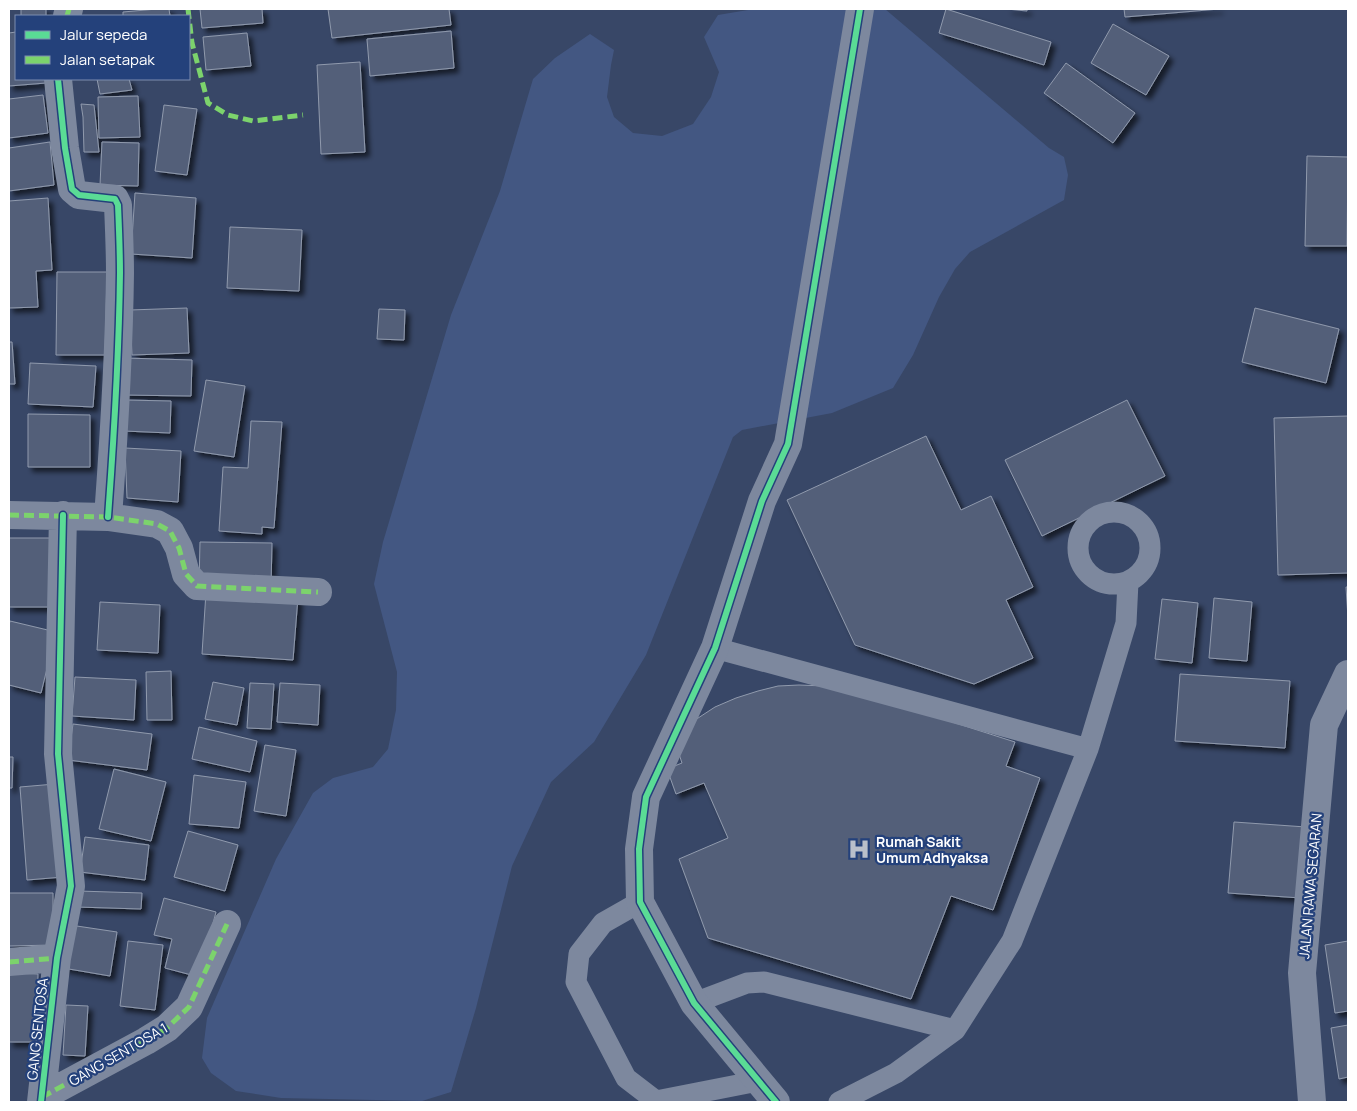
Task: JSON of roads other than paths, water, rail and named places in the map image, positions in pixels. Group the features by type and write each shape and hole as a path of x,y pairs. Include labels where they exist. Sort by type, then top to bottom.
{"street":[{"path":"776,1102 694,1003 640,902 639,849 646,797 715,648 762,501 788,444 860,9"},
{"path":"58,80 65,148 72,190 80,195 115,199 118,205 120,272 118,346 108,517"},
{"path":"9,515 108,517 157,524 170,532 179,548 186,574 197,586 318,592"},
{"name":"GANG SENTOSA","path":"42,1099 57,958 71,886 58,754 64,515"},
{"name":"JALAN RAWA SEGARAN","path":"1312,1102 1302,974 1324,725 1348,674"},
{"name":"GANG SENTOSA 1","path":"42,1099 146,1041 167,1028 184,1012 189,1007 227,924"},
{"path":"9,962 57,958"}],"lane":[{"path":"839,1102 896,1073 955,1030 1012,941 1088,749 1126,623 1128,582"},
{"path":"715,648 1088,749"},
{"path":"640,902 603,923 580,954 576,982 626,1078 656,1101 758,1081"},
{"path":"694,1003 747,982 764,982 955,1030"}],"water":[{"path":"754,9 885,9 1049,148 1064,157 1068,175 1064,200 970,252 955,269 939,297 913,355 893,388 832,413 742,430 733,437 646,655 594,742 551,782 512,866 476,1008 451,1092 422,1101 281,1098 236,1091 211,1073 202,1058 207,1018 276,859 313,793 333,778 373,767 388,749 396,710 397,672 374,584 383,542 451,315 500,191 533,79 555,58 590,34 614,50 607,97 614,117 633,133 662,136 693,124 711,97 719,72 704,37 718,15"}],"place":[{"name":"Rumah Sakit Umum Adhyaksa","path":"859,849"}]}
